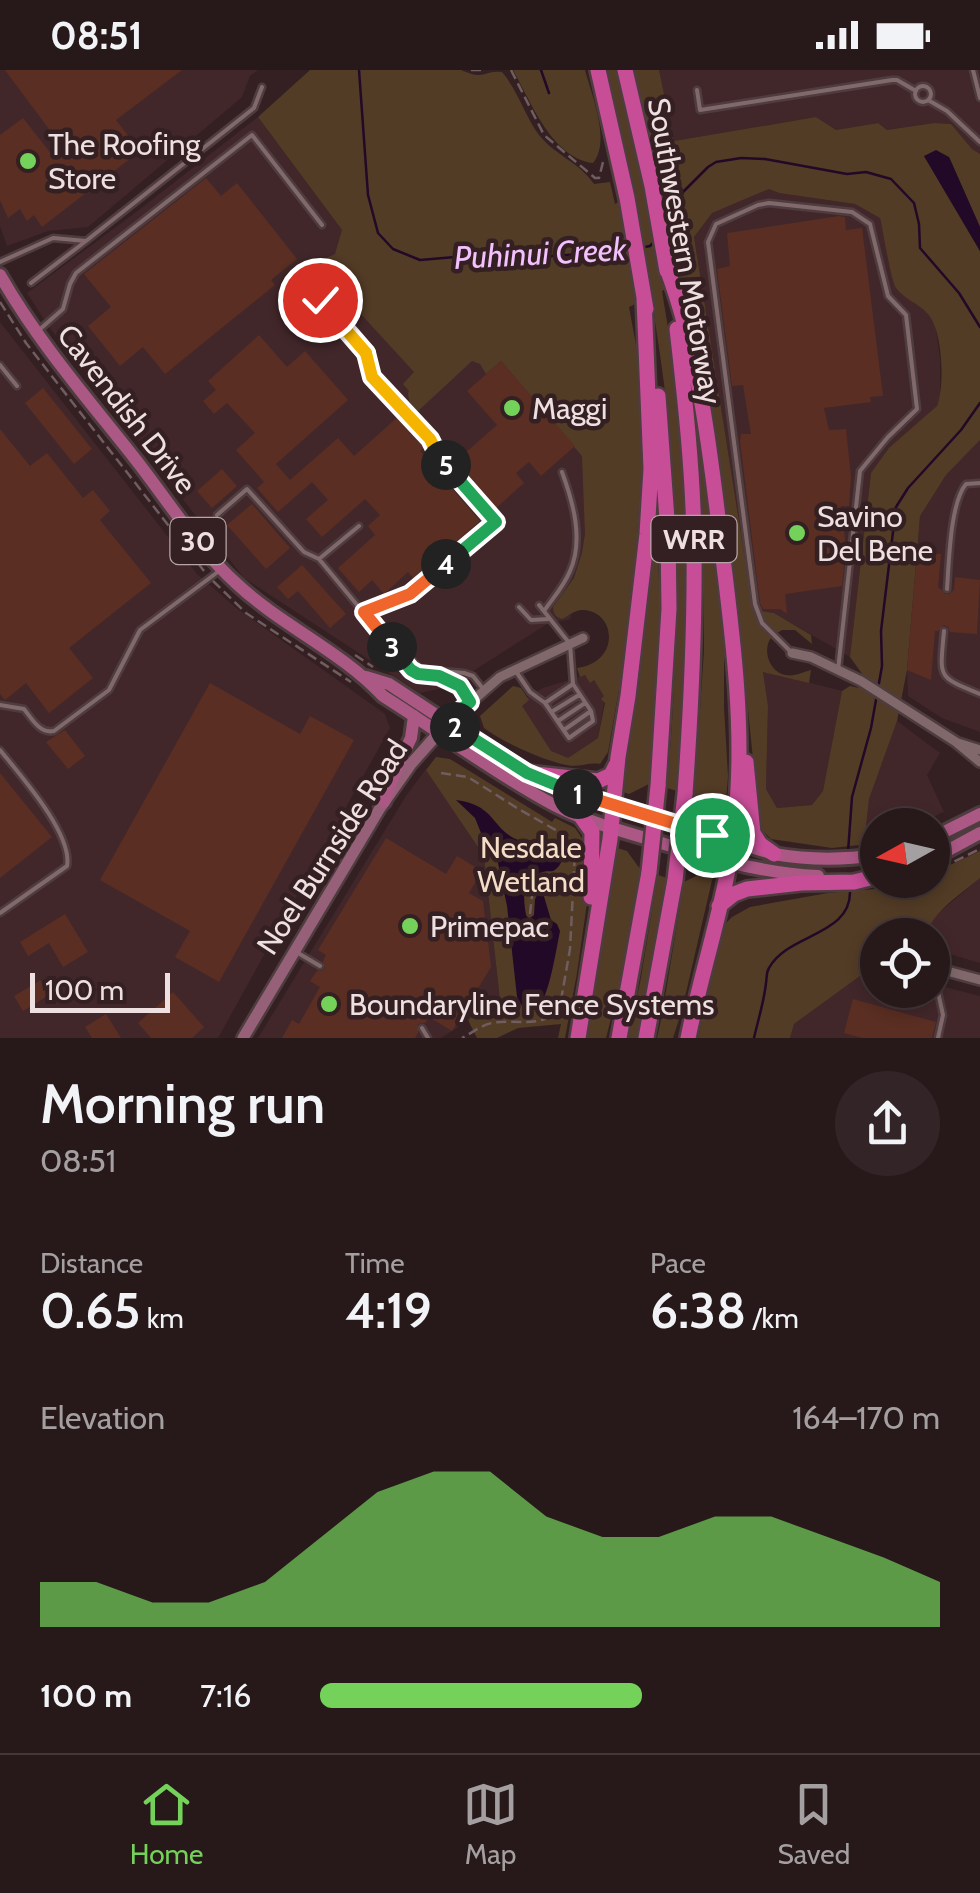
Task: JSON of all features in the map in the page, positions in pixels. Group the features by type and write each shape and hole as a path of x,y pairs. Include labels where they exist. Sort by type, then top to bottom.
{"highway":[{"name":"Southwestern Motorway","path":"598,70 628,198 644,299 658,392 668,534 667,645 650,872 619,1038"},
{"name":"Southwestern Motorway","path":"625,70 671,285 685,401 694,539 694,658 685,794 675,880 646,1038"},
{"path":"671,285 694,365 715,491 738,730 730,864 686,1038"},
{"path":"578,1038 611,828 639,608 651,469 644,299"},
{"path":"738,730 746,759 752,832 774,854"},
{"path":"527,773 598,781 610,775 618,757"},
{"path":"582,818 592,832 593,844 588,976"},
{"path":"719,906 746,889 860,877"}],"main road":[{"name":"Cavendish Drive","path":"0,275 36,334 233,581 364,684 414,716 566,790 774,854 833,860 860,857"},
{"name":"Cavendish Drive","path":"364,684 389,684 534,794 582,818 730,864 834,879"},
{"path":"384,802 411,738 414,716"},
{"name":"Noel Burnside Road","path":"242,1038 384,802 443,727"},
{"path":"950,829 980,814"},
{"path":"950,850 980,832"}],"street":[{"name":"Noel Burnside Road","path":"443,727 500,677 583,638"},
{"path":"792,653 806,654 861,682 956,742 980,762"},
{"path":"956,742 980,750"},
{"path":"950,972 980,980"}],"lane":[{"path":"973,70 980,98"},
{"path":"697,90 700,110 892,80 916,91 918,100 928,100"},
{"path":"916,91 922,86 927,88 928,100"},
{"path":"31,282 254,108 262,87"},
{"path":"928,100 980,142"},
{"path":"36,334 64,309 76,273 252,135 322,225"},
{"path":"792,653 762,623 755,604 708,242 716,224 769,203 852,212 870,224 888,296 906,315 916,406 914,414 888,437 860,471 838,670"},
{"path":"0,262 53,238 86,241"},
{"path":"320,300 368,355 372,377 430,439 438,455 496,522 410,594 364,612"},
{"path":"0,366 17,386"},
{"path":"544,611 569,575 576,555 574,513 562,472"},
{"path":"947,589 960,492 966,484 980,482"},
{"path":"217,515 247,489 304,552 319,559 411,670 451,680 470,702"},
{"path":"319,559 359,526"},
{"path":"0,705 24,709 41,730 54,731 109,690 140,630 222,568"},
{"path":"515,670 570,738 593,722 573,684 570,644 540,605"},
{"path":"519,608 532,620 550,619"},
{"path":"379,629 420,668 473,676 484,690"},
{"path":"944,632 943,674 980,694"},
{"path":"545,703 573,684"},
{"path":"552,712 579,695"},
{"path":"558,721 585,703"},
{"path":"564,730 591,712"},
{"path":"0,750 49,812 68,858 66,866 0,912"},
{"path":"294,950 320,966"},
{"path":"938,1038 941,1008"},
{"path":"422,1028 428,1038"}],"path":[{"path":"470,70 485,70"},
{"path":"511,70 544,135 594,178 599,178 606,151"},
{"path":"0,302 26,343 229,599 364,684"},
{"path":"346,649 379,671"},
{"path":"441,773 468,777 566,836 575,852 570,950 560,1006 545,1020 492,1023 462,1038"},
{"path":"950,863 980,849"},
{"path":"530,914 533,886 551,882 573,884"}],"shaded area":[{"path":"0,70 258,70 250,76 242,97 88,227 48,231 7,246 0,226"},
{"path":"659,70 980,70 980,154 951,124 887,130 878,123 836,130 816,117 674,141"},
{"path":"258,117 342,230 618,343 570,619 547,624 448,687 420,693 244,578 27,293"},
{"path":"936,150 949,157 980,227 980,251 924,156"},
{"path":"769,189 855,204 880,218 896,288 935,323 940,359 937,406 871,473 850,657 774,613 753,611 694,237 711,213"},
{"path":"0,322 197,574 235,607 385,714 390,728 218,1038 0,1038"},
{"path":"980,440 980,732 942,718 908,696 907,670 920,516 946,475"},
{"path":"763,671 842,691 823,791 812,805 777,808 766,789 768,706"},
{"path":"585,675 590,682 594,680 605,696 598,738 565,760 533,752 518,703 543,688"},
{"path":"897,721 940,753 927,775 942,808 868,808"},
{"name":"Primepac","path":"426,769 484,856 500,1000 441,1038 258,1038 406,796"},
{"path":"456,800 479,807 518,840 566,850 557,868 536,875 525,889 529,919 534,915 538,893 543,893 551,920 560,931 549,983 536,1007 522,1006 517,997 507,906 494,844"},
{"path":"980,878 980,963 950,954 950,918 935,916"},
{"path":"860,976 860,1008 950,1008 950,988 980,996 980,1038 790,1038 794,1024"}],"green space":[{"path":"310,70 461,70 480,75 502,72 539,135 594,184 610,182 615,204 635,194 606,70 617,70 645,189 660,180 633,70 659,70 674,141 816,117 836,130 878,123 887,130 951,124 980,154 980,227 949,157 924,156 980,251 980,440 946,475 920,516 907,670 897,721 868,808 860,808 860,845 832,848 771,839 756,820 737,602 708,411 682,280 662,291 677,390 685,541 684,691 677,791 667,788 676,619 674,491 651,296 629,307 638,356 644,433 625,655 608,752 600,764 567,765 502,739 484,728 480,716 513,686 521,688 529,700 522,706 551,751 568,758 598,738 604,696 594,680 590,683 585,675 580,677 577,668 601,657 607,648 607,628 595,613 578,610 562,619 555,615 553,607 574,578 582,553 582,456 501,361 486,374 480,364 472,361 414,412 409,391 403,384 414,372 339,290 335,292 322,277 302,292 299,287 314,268 335,254 342,230 258,117","holes":["769,189 855,204 880,218 894,283 932,321 942,372 940,397 937,406 889,448 871,473 850,657 863,675 859,688 850,686 842,691 823,791 812,805 777,808 766,789 768,706 763,672 809,683 811,670 781,674 770,662 767,646 782,630 795,630 812,644 811,635 774,613 753,610 694,237 712,213"]},
{"path":"513,70 585,70 600,131 593,163 579,159 554,140"},
{"path":"705,453 724,634 728,776 725,815 710,815 694,796 704,651 698,454"},
{"path":"655,479 660,609 649,784 629,794 620,791 638,689"},
{"name":"Nesdale Wetland","path":"436,757 450,759 552,822 555,818 575,828 587,846 587,903 565,1038 558,1038 561,1024 518,1028 497,1038 477,1038 468,1020 500,1000 484,856 426,770"},
{"path":"614,847 627,851 640,869 606,1038 582,1038"},
{"path":"980,851 980,878 936,918 860,918 860,976 794,1024 790,1038 698,1038 723,926 732,917 750,907 828,893 860,890 860,898 950,898 950,865"},
{"path":"704,872 713,876 682,1010 673,1038 657,1038 684,882"},
{"path":"658,875 667,878 639,1035 627,1038 640,983"}],"building":[{"path":"5,70 182,70 116,120 140,151 42,227 34,215 27,221 20,209 8,218 0,200 0,135 23,118 56,160 66,152"},
{"path":"206,178 221,196 237,183 297,259 271,280 275,285 165,374 143,347 120,366 88,326 111,307 84,274"},
{"path":"845,217 846,230 862,228 883,396 870,397 871,402 824,408 829,430 846,429 851,477 849,506 841,506 846,548 842,586 785,594 787,614 780,609 763,609 760,603 740,441 741,434 751,434 743,385 732,386 717,269 730,266 727,233"},
{"path":"259,335 287,367 305,351 348,400 276,464 290,480 338,438 354,456 400,415 427,445 420,451 480,521 414,579 408,572 384,594 372,580 359,592 338,568 375,535 368,526 380,515 365,499 322,537 306,519 328,500 312,482 278,512 257,488 264,482 236,450 255,433 227,403 214,414 203,401 216,390 208,381"},
{"name":"Maggi","path":"501,361 575,446 541,476 529,462 516,473 524,483 496,508 456,461 497,425 467,391"},
{"path":"43,388 92,449 74,464 25,403"},
{"path":"0,429 30,466 47,453 83,498 93,490 110,511 100,520 151,583 69,648 93,678 49,713 26,683 5,700 0,694"},
{"path":"222,469 237,486 212,508 197,491"},
{"path":"252,504 290,548 266,569 227,525"},
{"path":"917,552 941,554 938,588 945,594 954,590 955,577 980,580 977,634 950,632 944,625 935,631 931,680 907,670"},
{"path":"302,565 346,614 330,628 298,591 288,599 277,587"},
{"path":"210,683 300,734 310,716 354,740 219,982 175,957 190,931 100,880"},
{"path":"65,730 85,756 68,769 46,742"},
{"path":"0,773 52,837 0,878"},
{"name":"Primepac","path":"386,838 446,874 457,856 482,871 469,893 483,901 491,967 452,1031 429,1017 418,1024 415,1038 282,1038 292,1020 299,1024 320,987 310,981 325,968 326,955 318,950"},
{"path":"65,914 88,952 63,967 49,943 28,956 20,942"},
{"path":"41,980 49,995 23,1011 14,996"},
{"path":"173,992 204,1027 192,1038 151,1038 138,1023"},
{"path":"853,999 860,1001 860,1008 885,1008 936,1022 932,1038 862,1038 844,1033"},
{"path":"106,1014 121,1038 92,1038 85,1027"}],"waterway":[{"name":"Puhinui Creek","path":"359,70 368,195 378,233 393,249 420,260 492,260 627,251"},
{"path":"541,70 549,93"},
{"name":"Puhinui Creek","path":"667,228 683,192 716,162 765,159 891,179 914,203 920,248 959,293 980,327"},
{"name":"Puhinui Creek","path":"640,248 655,241"},
{"name":"Puhinui Creek","path":"848,852 852,797 871,728 882,666 881,631 896,507 980,403"},
{"name":"Puhinui Creek","path":"754,1038 769,968 778,956 841,917 850,890"}],"place":[{"name":"The Roofing Store","path":"28,161"},
{"name":"Maggi","path":"512,408"},
{"name":"Savino Del Bene","path":"797,533"},
{"name":"Primepac","path":"410,926"},
{"name":"Boundaryline Fence Systems","path":"329,1004"}],"route":[{"path":"320,300 368,355 372,377 430,439 438,455 496,522 410,594 364,612 411,670 460,686 470,702 448,722 491,751 527,773 576,794 712,835"}]}
